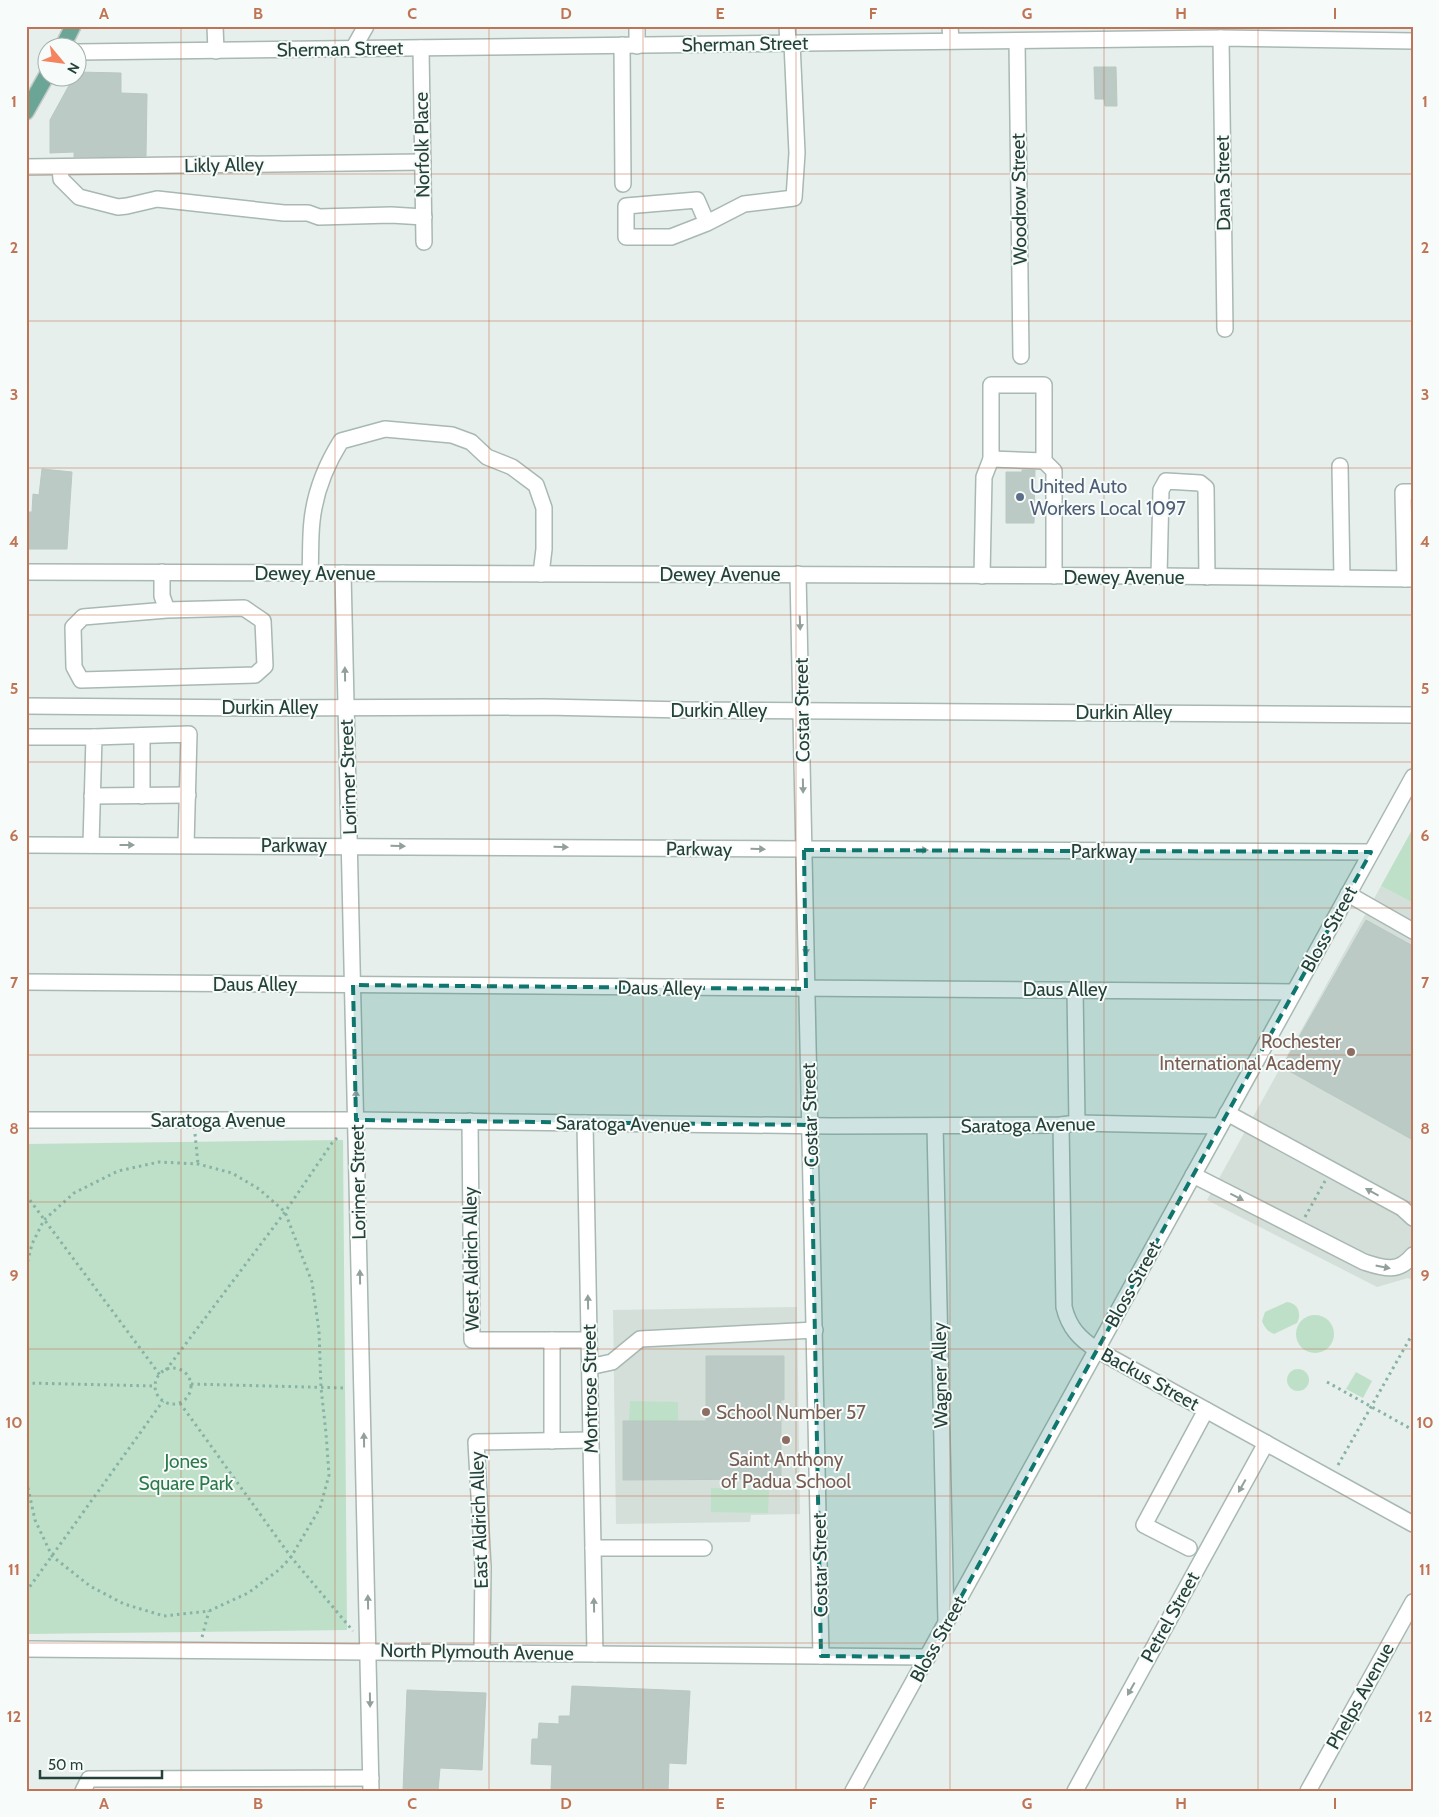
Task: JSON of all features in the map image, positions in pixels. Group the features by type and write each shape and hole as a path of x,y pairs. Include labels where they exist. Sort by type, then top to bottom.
{"main road":[{"path":"67,38 73,26"},
{"path":"28,102 38,88"}],"street":[{"path":"215,26 216,51"},
{"path":"353,49 366,26"},
{"path":"637,26 637,46"},
{"path":"707,223 697,200 626,206 626,237 671,238 707,223 744,204 794,198 797,153 790,43 787,26"},
{"name":"Sherman Street","path":"88,52 790,43 951,34 1016,41 1221,38 1413,41"},
{"name":"Dana Street","path":"1221,38 1225,329"},
{"name":"Woodrow Street","path":"1016,41 1021,356"},
{"path":"622,45 623,184"},
{"name":"Norfolk Place","path":"421,48 424,242"},
{"name":"Likly Alley","path":"26,167 423,162"},
{"path":"60,167 61,179 79,197 118,207 157,199 284,213 308,213 319,217 424,216"},
{"path":"982,576 984,477 992,459 992,385 1044,385 1044,461"},
{"path":"310,573 312,521 320,483 330,459 341,440 385,429 452,436 471,442 487,457 512,466 536,485 544,508 544,549 541,574"},
{"path":"992,459 1044,461 1054,471 1054,576"},
{"path":"1340,466 1342,578"},
{"path":"1159,576 1161,490 1166,481 1200,483 1206,488 1207,577"},
{"path":"1409,579 1404,492 1413,492"},
{"name":"Dewey Avenue","path":"26,572 798,574 1409,579"},
{"path":"162,572 162,596 167,610"},
{"name":"Lorimer Street","path":"343,573 371,1784"},
{"name":"Costar Street","path":"798,574 822,1656"},
{"path":"244,608 264,621 265,666 256,675 81,680 74,667 73,627 83,617 167,610 244,608"},
{"name":"Durkin Alley","path":"26,706 266,708 544,707 686,710 1413,715"},
{"path":"26,737 189,734 186,845"},
{"path":"142,736 142,796"},
{"path":"91,845 94,737"},
{"name":"Bloss Street","path":"853,1791 1413,777"},
{"path":"92,796 188,795"},
{"name":"Parkway","path":"26,845 1371,852"},
{"path":"1348,894 1413,930"},
{"name":"Daus Alley","path":"26,982 1294,992"},
{"path":"1075,989 1077,1123"},
{"path":"1224,1119 1332,1170 1402,1208 1413,1218"},
{"name":"Saratoga Avenue","path":"26,1120 356,1120 934,1126 1061,1125 1224,1119"},
{"name":"West Aldrich Alley","path":"470,1122 472,1340 589,1340"},
{"name":"Montrose Street","path":"585,1123 595,1654"},
{"name":"Backus Street","path":"1061,1125 1064,1307 1075,1333 1097,1350 1331,1479 1412,1520"},
{"name":"Wagner Alley","path":"934,1126 946,1624"},
{"path":"1193,1175 1364,1262 1384,1269 1393,1269 1402,1265 1413,1256"},
{"path":"589,1368 612,1362 640,1340 815,1330"},
{"path":"552,1340 552,1441"},
{"path":"1189,1548 1144,1525 1206,1410"},
{"name":"East Aldrich Alley","path":"482,1652 482,1567 476,1442 590,1440"},
{"name":"Petrel Street","path":"1075,1791 1266,1443"},
{"path":"593,1548 704,1548"},
{"name":"Phelps Avenue","path":"1308,1791 1413,1602"},
{"name":"North Plymouth Avenue","path":"26,1649 928,1657"},
{"path":"84,1791 89,1778 371,1784"}],"path":[{"path":"166,1370 172,1368 182,1370 190,1378 189,1396 180,1403 168,1404 158,1397 155,1386 160,1375 166,1370 285,1212 332,1143 356,1120"},
{"path":"193,1121 198,1164"},
{"path":"26,1268 32,1244 44,1220 74,1192 118,1171 159,1162 198,1164 232,1173 260,1190 285,1212 312,1282 319,1330 321,1388 329,1475 320,1508 291,1557 280,1569 248,1593 209,1611 164,1616 124,1604 90,1586 52,1556 35,1520 26,1479"},
{"path":"1298,1228 1332,1170"},
{"path":"26,1195 160,1375"},
{"path":"1331,1479 1370,1406 1413,1333"},
{"path":"1327,1382 1413,1430"},
{"path":"26,1383 155,1386"},
{"path":"191,1384 363,1388"},
{"path":"26,1592 163,1401"},
{"path":"180,1403 291,1557 369,1651"},
{"path":"198,1650 209,1611"}],"highlighted area":[{"path":"804,850 1371,852 928,1657 821,1656 811,1125 356,1120 353,985 806,989"}],"shaded area":[{"name":"Rochester International Academy","path":"1381,886 1413,903 1413,1281 1408,1278 1377,1287 1207,1200"},
{"name":"School Number 57","path":"797,1307 800,1514 751,1515 750,1522 616,1524 613,1310"}],"green space":[{"path":"1413,828 1413,903 1381,886"},
{"name":"Jones Square Park","path":"343,1140 347,1630 26,1634 26,1144"},
{"path":"1287,1302 1294,1304 1298,1310 1297,1323 1274,1334 1266,1329 1262,1321 1265,1312"},
{"path":"1315,1315 1328,1321 1334,1334 1328,1347 1315,1353 1302,1347 1296,1334 1302,1321"},
{"path":"1298,1369 1306,1372 1309,1380 1306,1388 1298,1391 1290,1388 1287,1380 1290,1372"},
{"path":"1356,1372 1372,1381 1363,1398 1346,1389"},
{"path":"630,1401 678,1402 678,1421 629,1421"},
{"path":"711,1488 769,1489 768,1513 711,1512"}],"building":[{"path":"1094,67 1116,67 1117,106 1105,106 1104,99 1095,99"},
{"path":"88,72 121,73 121,93 147,94 146,156 74,157 74,152 50,153 50,120 68,88 88,88"},
{"path":"42,469 72,472 67,549 26,549 26,512 32,512 33,494 39,495"},
{"name":"United Auto Workers Local 1097","path":"1022,470 1035,470 1034,523 1006,523 1006,472 1022,472"},
{"path":"1366,920 1413,946 1413,1140 1282,1067"},
{"path":"706,1356 784,1356 784,1400 781,1400 781,1479 623,1480 623,1421 706,1421"},
{"path":"572,1686 690,1691 686,1764 669,1763 668,1791 551,1791 552,1765 531,1764 532,1739 538,1739 539,1723 559,1724 559,1716 570,1716"},
{"path":"407,1690 486,1693 482,1770 440,1768 438,1791 403,1791"}],"place":[{"name":"United Auto Workers Local 1097","path":"1020,497"},
{"name":"Rochester International Academy","path":"1351,1052"},
{"name":"School Number 57","path":"706,1412"},
{"name":"Saint Anthony of Padua School","path":"786,1440"}]}
